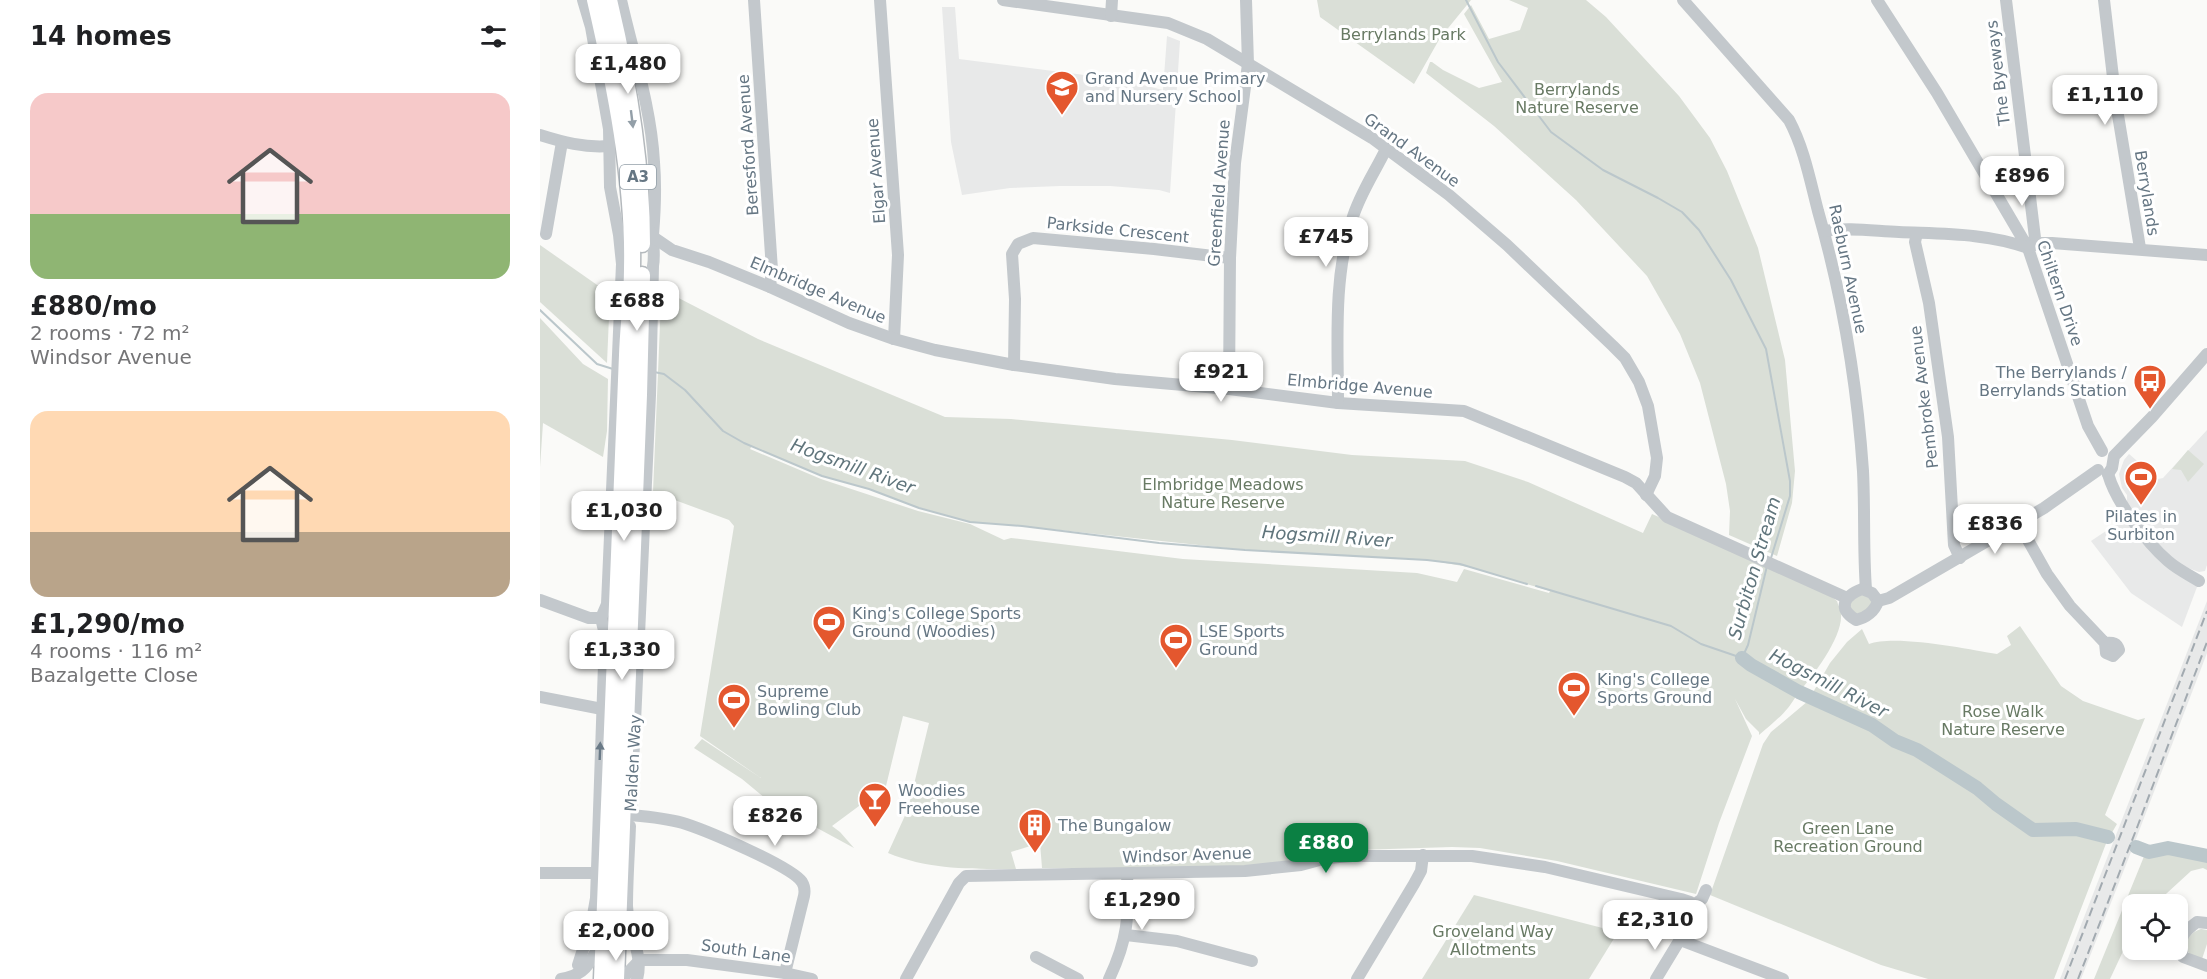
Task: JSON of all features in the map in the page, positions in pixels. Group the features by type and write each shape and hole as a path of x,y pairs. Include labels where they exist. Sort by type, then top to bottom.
{"highway":[{"name":"A3","path":"595,0 615,96 629,196 634,356"},
{"name":"A3","path":"609,0 629,95 642,220 634,356"},
{"name":"Malden Way","path":"616,979 611,932 634,356"},
{"name":"Malden Way","path":"602,979 611,932"}],"street":[{"path":"583,0 591,27 609,129 610,187 619,235 634,356"},
{"path":"621,0 652,140 655,221 653,237"},
{"name":"Beresford Avenue","path":"754,0 772,270 770,287"},
{"path":"880,0 892,0"},
{"name":"Elgar Avenue","path":"880,0 898,255 894,339"},
{"name":"Grand Avenue","path":"1005,0 1168,23 1186,29 1207,39 1372,138 1449,195 1507,245 1625,358 1639,382 1648,406 1657,458 1655,476 1646,495"},
{"path":"1111,16 1112,0"},
{"name":"Greenfield Avenue","path":"1230,389 1230,258 1235,164 1248,64 1246,0"},
{"name":"Raeburn Avenue","path":"1683,0 1789,120 1800,144 1841,304 1854,382 1866,513 1866,589"},
{"name":"Chiltern Drive","path":"1877,0 1937,93 2028,248 2088,426 2108,454"},
{"name":"The Byeways","path":"2006,0 2035,238 2028,248"},
{"name":"Berrylands","path":"2104,0 2116,103 2140,248"},
{"path":"540,135 562,142 595,147 609,146"},
{"path":"546,234 562,142"},
{"path":"1338,403 1339,288 1344,251 1352,218 1386,149"},
{"name":"Elmbridge Avenue","path":"642,220 653,237 672,249 770,287 849,323 935,350 1014,365 1115,379 1230,389 1338,403 1464,411 1625,477 1636,483 1667,517 1846,598"},
{"path":"1824,231 1838,229 1917,233 2010,241 2028,248 2038,243 2140,248 2207,255"},
{"name":"Pembroke Avenue","path":"1917,233 1916,242 1929,303 1948,437 1954,545 1960,558"},
{"name":"Malden Way","path":"637,979 640,960 627,906 631,815 633,394 634,356 656,257 653,237"},
{"name":"Parkside Crescent","path":"1014,365 1015,299 1012,254 1018,244 1033,238 1230,258"},
{"path":"656,257 672,249"},
{"path":"2199,581 2169,561 2153,546 2129,514 2102,472 2097,460 2108,454 2152,417 2207,354"},
{"name":"Malden Way","path":"578,965 594,914 597,873 605,635 601,618 607,604 612,459 633,394"},
{"path":"1878,601 1889,598 1960,558 2102,472"},
{"path":"2019,524 2047,574 2070,606 2105,643"},
{"path":"1866,589 1878,601 1876,608 1867,616 1856,620 1846,612 1844,606 1846,598 1854,592 1866,589"},
{"path":"540,600 589,618 601,618"},
{"path":"540,697 602,709"},
{"path":"631,815 655,817 685,824 768,860 800,879 805,889 804,896 785,973"},
{"path":"1357,979 1421,871 1423,855"},
{"name":"Windsor Avenue","path":"906,979 966,876 1245,871 1301,865 1326,858 1472,856 1545,867 1690,902 1691,907"},
{"path":"540,873 597,873"},
{"path":"1109,979 1122,950 1126,934 1127,874"},
{"path":"1656,979 1690,923 1691,907 1702,899 1706,890"},
{"path":"2207,923 2197,922 2184,932 2180,945 2183,957 2207,966"},
{"path":"569,978 579,975 611,932 640,960 622,979"},
{"path":"1126,934 1177,941 1252,961"},
{"path":"1680,940 1782,979"},
{"path":"1036,957 1078,979"},
{"name":"South Lane","path":"640,960 687,960 744,973 785,973 812,979"}],"shaded area":[{"name":"Grand Avenue Primary and Nursery School","path":"942,7 955,7 959,59 1100,77 1163,90 1167,36 1180,41 1170,193 1110,186 1060,186 1010,188 962,195 951,142"},
{"path":"2207,430 2207,565 2205,571 2199,572 2188,568 2197,587 2182,627 2131,593 2091,541 2127,517 2127,495 2122,488 2119,474 2129,454 2158,479 2163,478"},
{"path":"2207,601 2207,653 2131,852 2081,979 2060,979"}],"green space":[{"name":"Berrylands Park","path":"1317,0 1471,0 1440,38 1414,84 1320,17"},
{"name":"Berrylands Nature Reserve","path":"1509,0 1586,0 1606,17 1679,96 1710,138 1727,171 1758,248 1785,360 1795,471 1792,503 1777,556 1729,535 1730,511 1726,484 1700,383 1680,334 1647,276 1576,200 1494,126 1426,73 1432,62 1479,88 1502,82 1464,14 1471,5 1489,39 1520,30 1528,8"},
{"path":"540,245 610,294 607,363 540,302"},
{"name":"Elmbridge Meadows Nature Reserve","path":"667,292 758,339 945,417 1011,419 1232,440 1352,455 1465,461 1528,482 1643,533 1652,514 1832,597 1837,601 1841,614 1837,634 1826,656 1799,692 1772,677 1772,681 1797,694 1785,711 1759,735 1759,732 1746,719 1735,699 1752,736 1719,823 1696,894 1557,861 1480,848 1326,851 1274,864 1219,868 1042,868 1040,843 1011,852 1016,869 983,869 919,863 888,853 908,809 929,723 903,716 886,786 832,826 854,848 771,803 742,779 694,748 702,739 761,778 700,736 734,526 729,520 653,492 661,300","holes":["752,446 822,476 970,522 1245,550 1428,560 1474,568 1550,591 1549,593 1464,569 1457,582 1417,573 1183,559 1011,538 1004,540 970,524 918,511 821,479 750,449"]},
{"path":"540,318 583,364 608,379 607,431 603,457 543,423 540,467"},
{"path":"2188,450 2204,464 2188,482 2181,470 2172,469"},
{"path":"1859,595 1869,595 1873,603 1863,613 1854,614 1849,604"},
{"name":"Green Lane Recreation Ground","path":"2020,626 2061,686 2083,701 2138,720 2145,718 2105,815 2117,824 2107,841 2054,979 1928,979 1881,965 1710,895 1763,744 1771,732 1808,701 1830,663 1847,642 1862,629 1869,644 1880,641 1913,641 1997,654 2011,645 2007,636"},
{"path":"2167,851 2207,861 2207,870 2203,868 2191,871 2166,894 2129,894 2145,854"},
{"name":"Groveland Way Allotments","path":"1474,895 1618,932 1589,979 1422,979"},
{"path":"2122,910 2122,953 2110,979 2094,979"},
{"path":"2201,929 2207,930 2207,944 2202,959 2188,951 2188,939"}],"waterway":[{"name":"Surbiton Stream","path":"1466,0 1498,62 1551,132 1603,170 1682,212 1699,230 1731,280 1766,349 1790,481 1790,496 1771,558"},
{"name":"Hogsmill River","path":"540,310 597,364 613,369"},
{"name":"Hogsmill River","path":"654,372 664,374 685,390 723,431 744,443 822,476 970,522 1159,543 1427,560 1460,564 1527,584"},
{"name":"Hogsmill River","path":"1536,586 1671,626 1701,644 1742,658 1748,645 1767,566"},
{"name":"Hogsmill River","path":"1742,658 1799,692 1872,725 1895,741 1917,750 1977,788 2033,830 2076,829 2108,837"},
{"name":"Hogsmill River","path":"2136,847 2149,852 2168,848 2207,856"}],"railway":[{"path":"2065,979 2207,611"},
{"path":"2078,979 2207,642"}],"place":[{"name":"Grand Avenue Primary and Nursery School","path":"1062,116"},
{"name":"The Berrylands / Berrylands Station","path":"2150,410"},
{"name":"Pilates in Surbiton","path":"2141,506"},
{"name":"King's College Sports Ground (Woodies)","path":"829,651"},
{"name":"LSE Sports Ground","path":"1176,669"},
{"name":"King's College Sports Ground","path":"1574,717"},
{"name":"Supreme Bowling Club","path":"734,729"},
{"name":"Woodies Freehouse","path":"875,828"},
{"name":"The Bungalow","path":"1035,854"}],"park label":[{"name":"Rose Walk Nature Reserve","path":"2003,720"}]}
